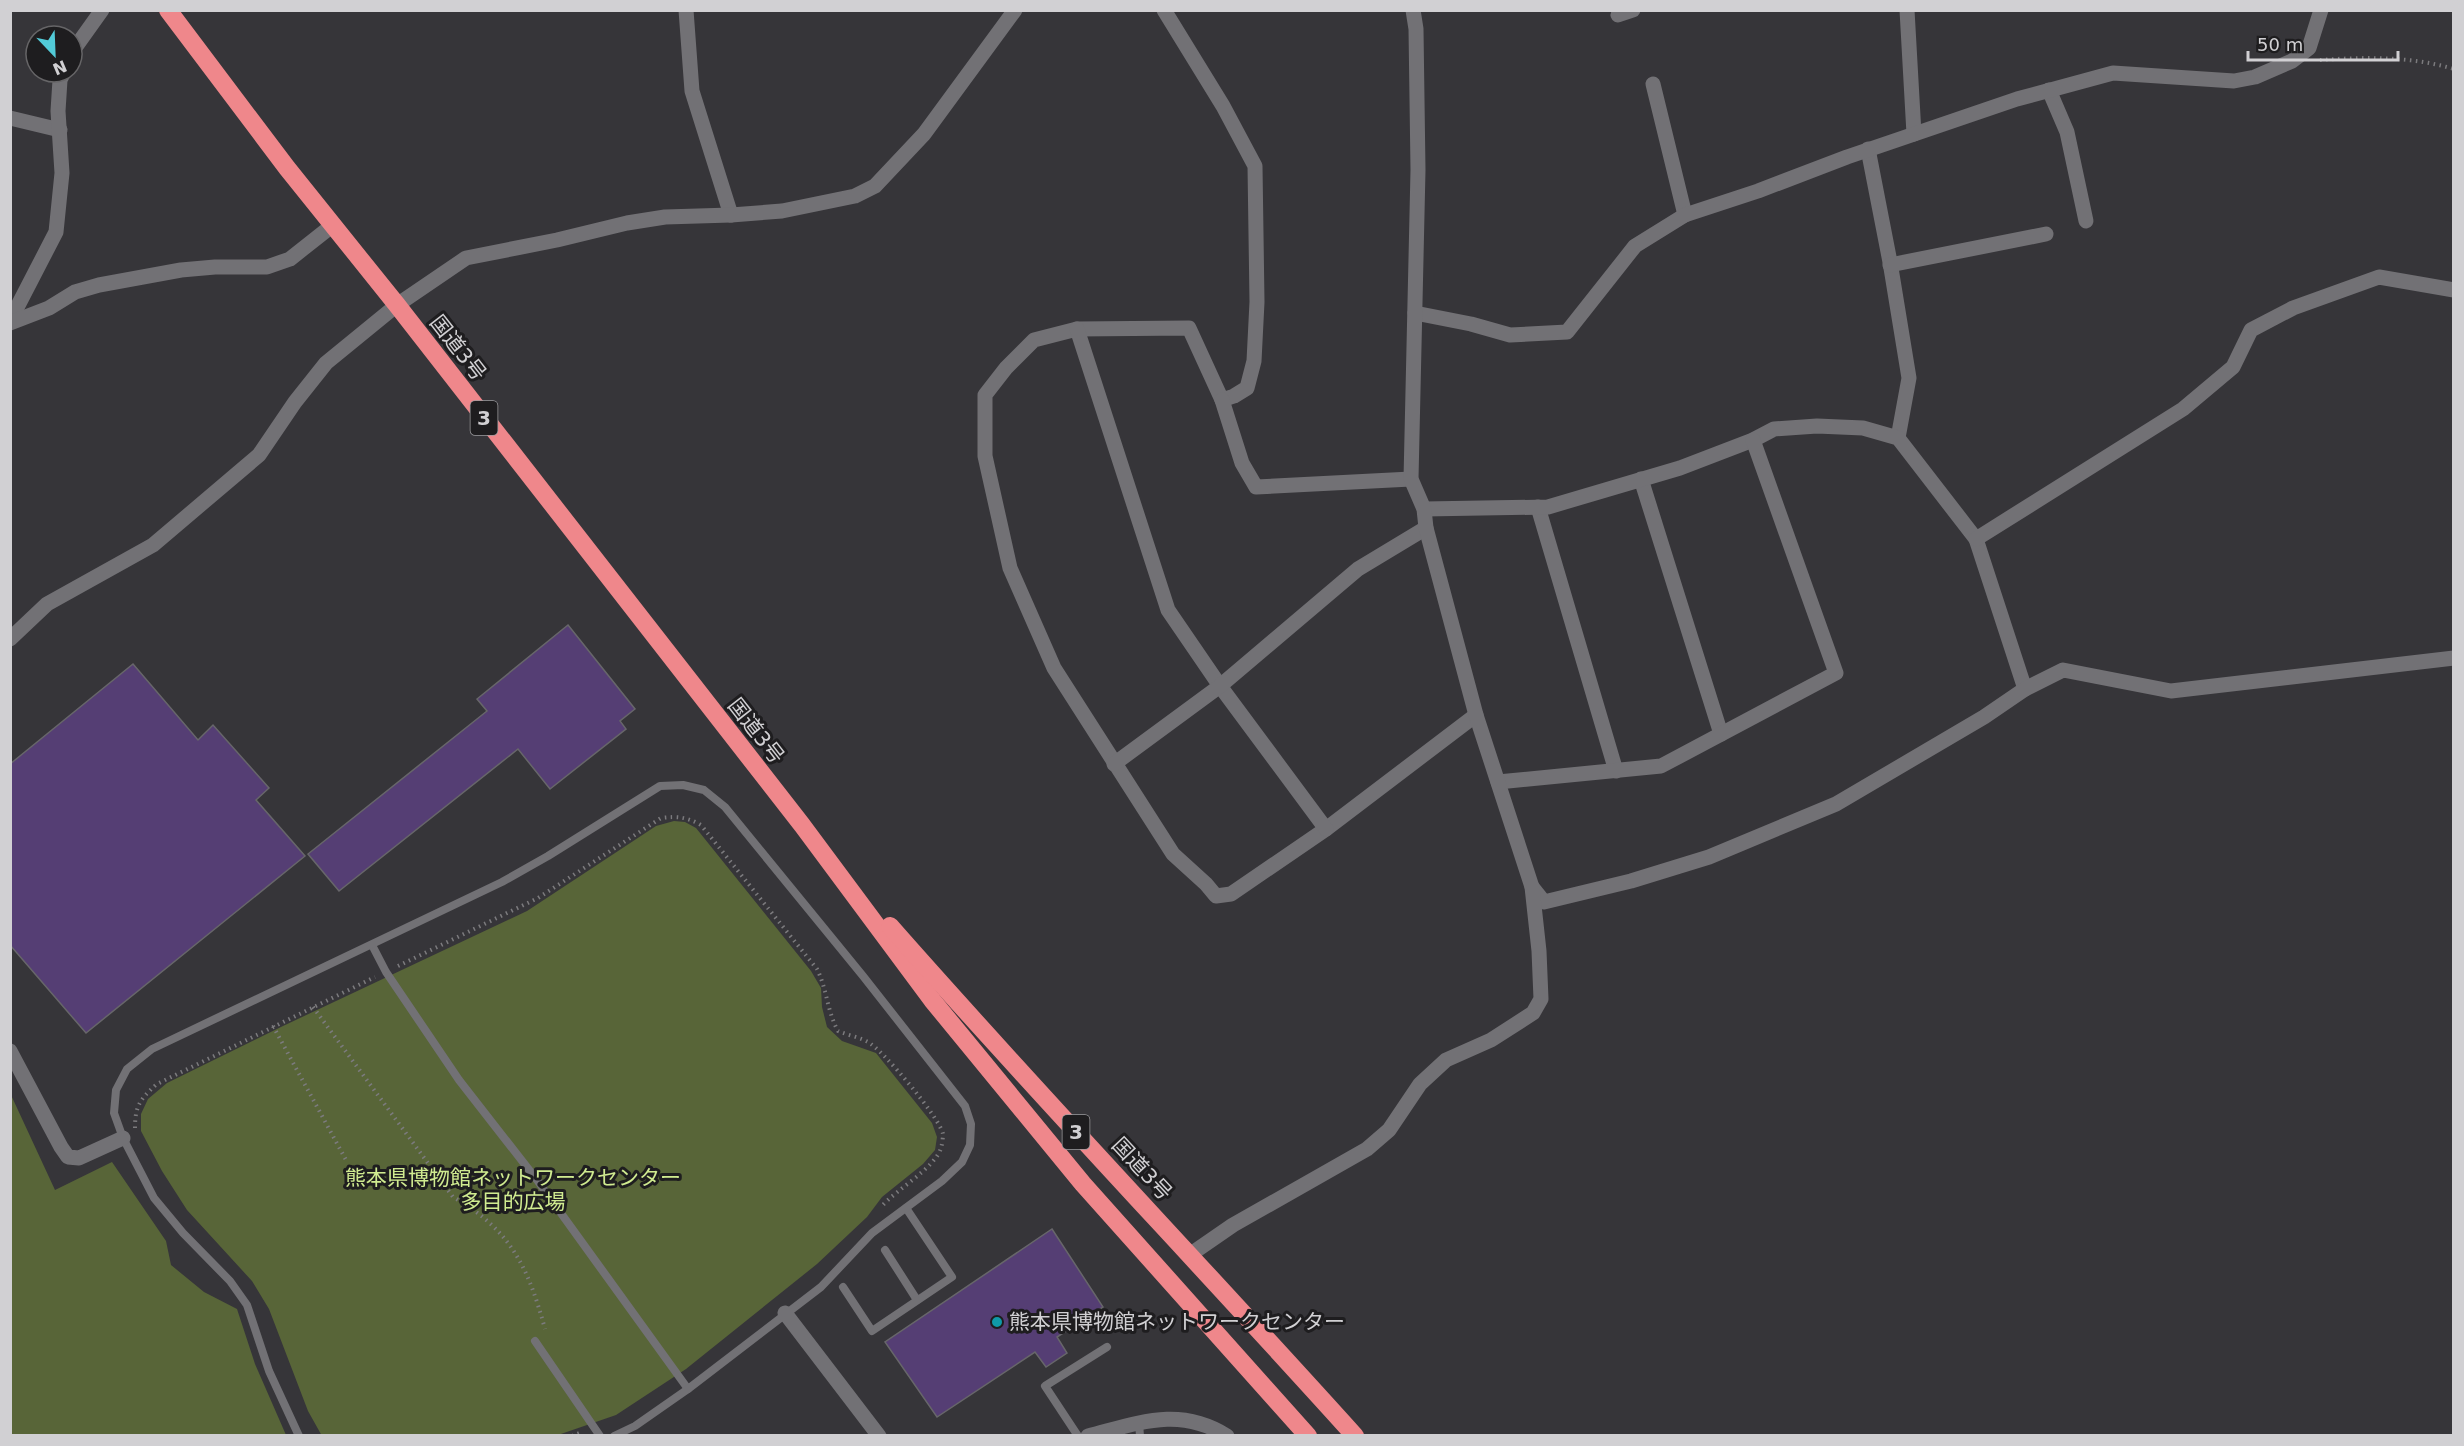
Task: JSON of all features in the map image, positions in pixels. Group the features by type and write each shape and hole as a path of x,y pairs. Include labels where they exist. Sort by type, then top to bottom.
{"highway":[{"name":"国道3号","path":"168,10 802,825 932,1000 1083,1184 1308,1436"},
{"name":"国道3号","path":"802,825 968,1013 1356,1436"}],"street":[{"path":"84,35 102,10"},
{"path":"686,10 692,91 730,215"},
{"path":"10,639 47,604 153,545 259,455 295,402 326,363 397,305 466,258 655,218 730,215 792,209 855,196 875,186 924,134 1015,10"},
{"path":"1164,10 1223,106 1256,166 1257,302 1254,361 1246,388 1222,400"},
{"path":"1191,1254 1233,1225 1366,1149 1389,1130 1420,1084 1446,1060 1491,1040 1533,1013 1541,999 1539,951 1532,887 1476,715 1426,528 1424,509 1411,479 1418,170 1416,29 1413,10"},
{"path":"1618,15 1633,10"},
{"path":"1907,10 1914,134"},
{"path":"1415,313 1471,324 1510,335 1567,332 1635,246 1685,214 1758,191 1868,149 2049,90 2113,73 2234,81 2255,77 2292,61 2309,48 2321,10"},
{"path":"10,322 56,232 62,173 58,111 60,84"},
{"path":"1653,84 1685,214"},
{"path":"2049,90 2067,132 2086,221"},
{"path":"10,118 60,130"},
{"path":"1868,149 1909,378 1898,438"},
{"path":"10,322 49,308 75,292 99,285 181,270 214,267 267,267 290,259 333,225"},
{"path":"1890,266 2046,234"},
{"path":"1976,539 2183,408 2233,367 2251,330 2282,314 2379,277 2454,290"},
{"path":"1411,479 1256,487 1242,463 1222,400 1189,328 1077,329 1034,340 1006,368 985,395 985,456 1010,568 1054,668 1173,854 1216,896 1232,894 1326,829 1476,715"},
{"path":"1077,329 1168,610 1220,686 1326,829"},
{"path":"1424,509 1548,507 1680,468 1753,440 1774,429 1817,426 1863,428 1898,438 1976,539 2025,689"},
{"path":"1498,782 1661,766 1836,673 1753,440"},
{"path":"1641,479 1721,734"},
{"path":"1538,507 1616,771"},
{"path":"1114,764 1220,686 1358,569 1426,528"},
{"path":"1532,887 1544,902 1631,881 1709,857 1836,804 1984,717 2025,689 2063,670 2171,691 2454,658"},
{"path":"10,1051 60,1147 68,1157 79,1158 130,1137"},
{"path":"784,1313 872,1434"},
{"path":"1088,1436 1140,1429 1156,1419 1187,1418 1210,1425 1227,1436"}],"lane":[{"path":"298,1436 269,1371 247,1305 230,1281 183,1233 154,1197 130,1137 114,1113 116,1090 127,1069 152,1049 502,882 660,786 683,785 704,790 732,816 863,976 965,1106 971,1124 970,1144 962,1162 942,1181 872,1233 821,1287 784,1313 688,1389 635,1426 614,1436"},
{"path":"372,945 386,972 459,1080 537,1180 688,1389"},
{"path":"843,1287 872,1331 952,1277 906,1208"},
{"path":"885,1250 917,1300"},
{"path":"535,1341 600,1436"},
{"path":"1078,1436 1045,1386 1107,1347"}],"path":[{"path":"2292,61 2377,57 2435,63 2454,69"},
{"path":"130,1137 135,1128 135,1112 143,1096 157,1084 538,898 661,818 676,816 701,825 817,969 825,985 832,1020 838,1031 867,1041 879,1050 935,1118 943,1135 941,1150 928,1166 891,1196 878,1211"},
{"path":"313,1007 453,1197 476,1210 500,1233 520,1258 533,1287 544,1329"},
{"path":"273,1026 346,1160"}],"green space":[{"name":"熊本県博物館ネットワークセンター 多目的広場","path":"674,821 685,822 696,828 811,971 821,988 822,1007 827,1027 842,1041 876,1053 932,1123 937,1137 935,1150 923,1164 882,1197 867,1217 817,1264 686,1369 616,1415 558,1435 322,1436 308,1411 269,1309 252,1281 187,1210 162,1171 141,1131 141,1114 148,1099 167,1083 527,911 656,826"},
{"path":"11,1095 55,1190 112,1162 166,1241 171,1265 204,1292 237,1309 255,1364 286,1435 11,1435"}],"building":[{"path":"568,625 635,709 620,721 626,729 550,789 518,749 339,891 308,854 487,711 477,699"},
{"path":"133,664 198,740 213,725 269,788 256,800 305,856 86,1033 10,945 10,764"},
{"name":"熊本県博物館ネットワークセンター","path":"1052,1229 1103,1307 1057,1337 1067,1353 1046,1367 1035,1352 937,1417 885,1342"}],"place":[{"name":"熊本県博物館ネットワークセンター","path":"997,1322"}]}
